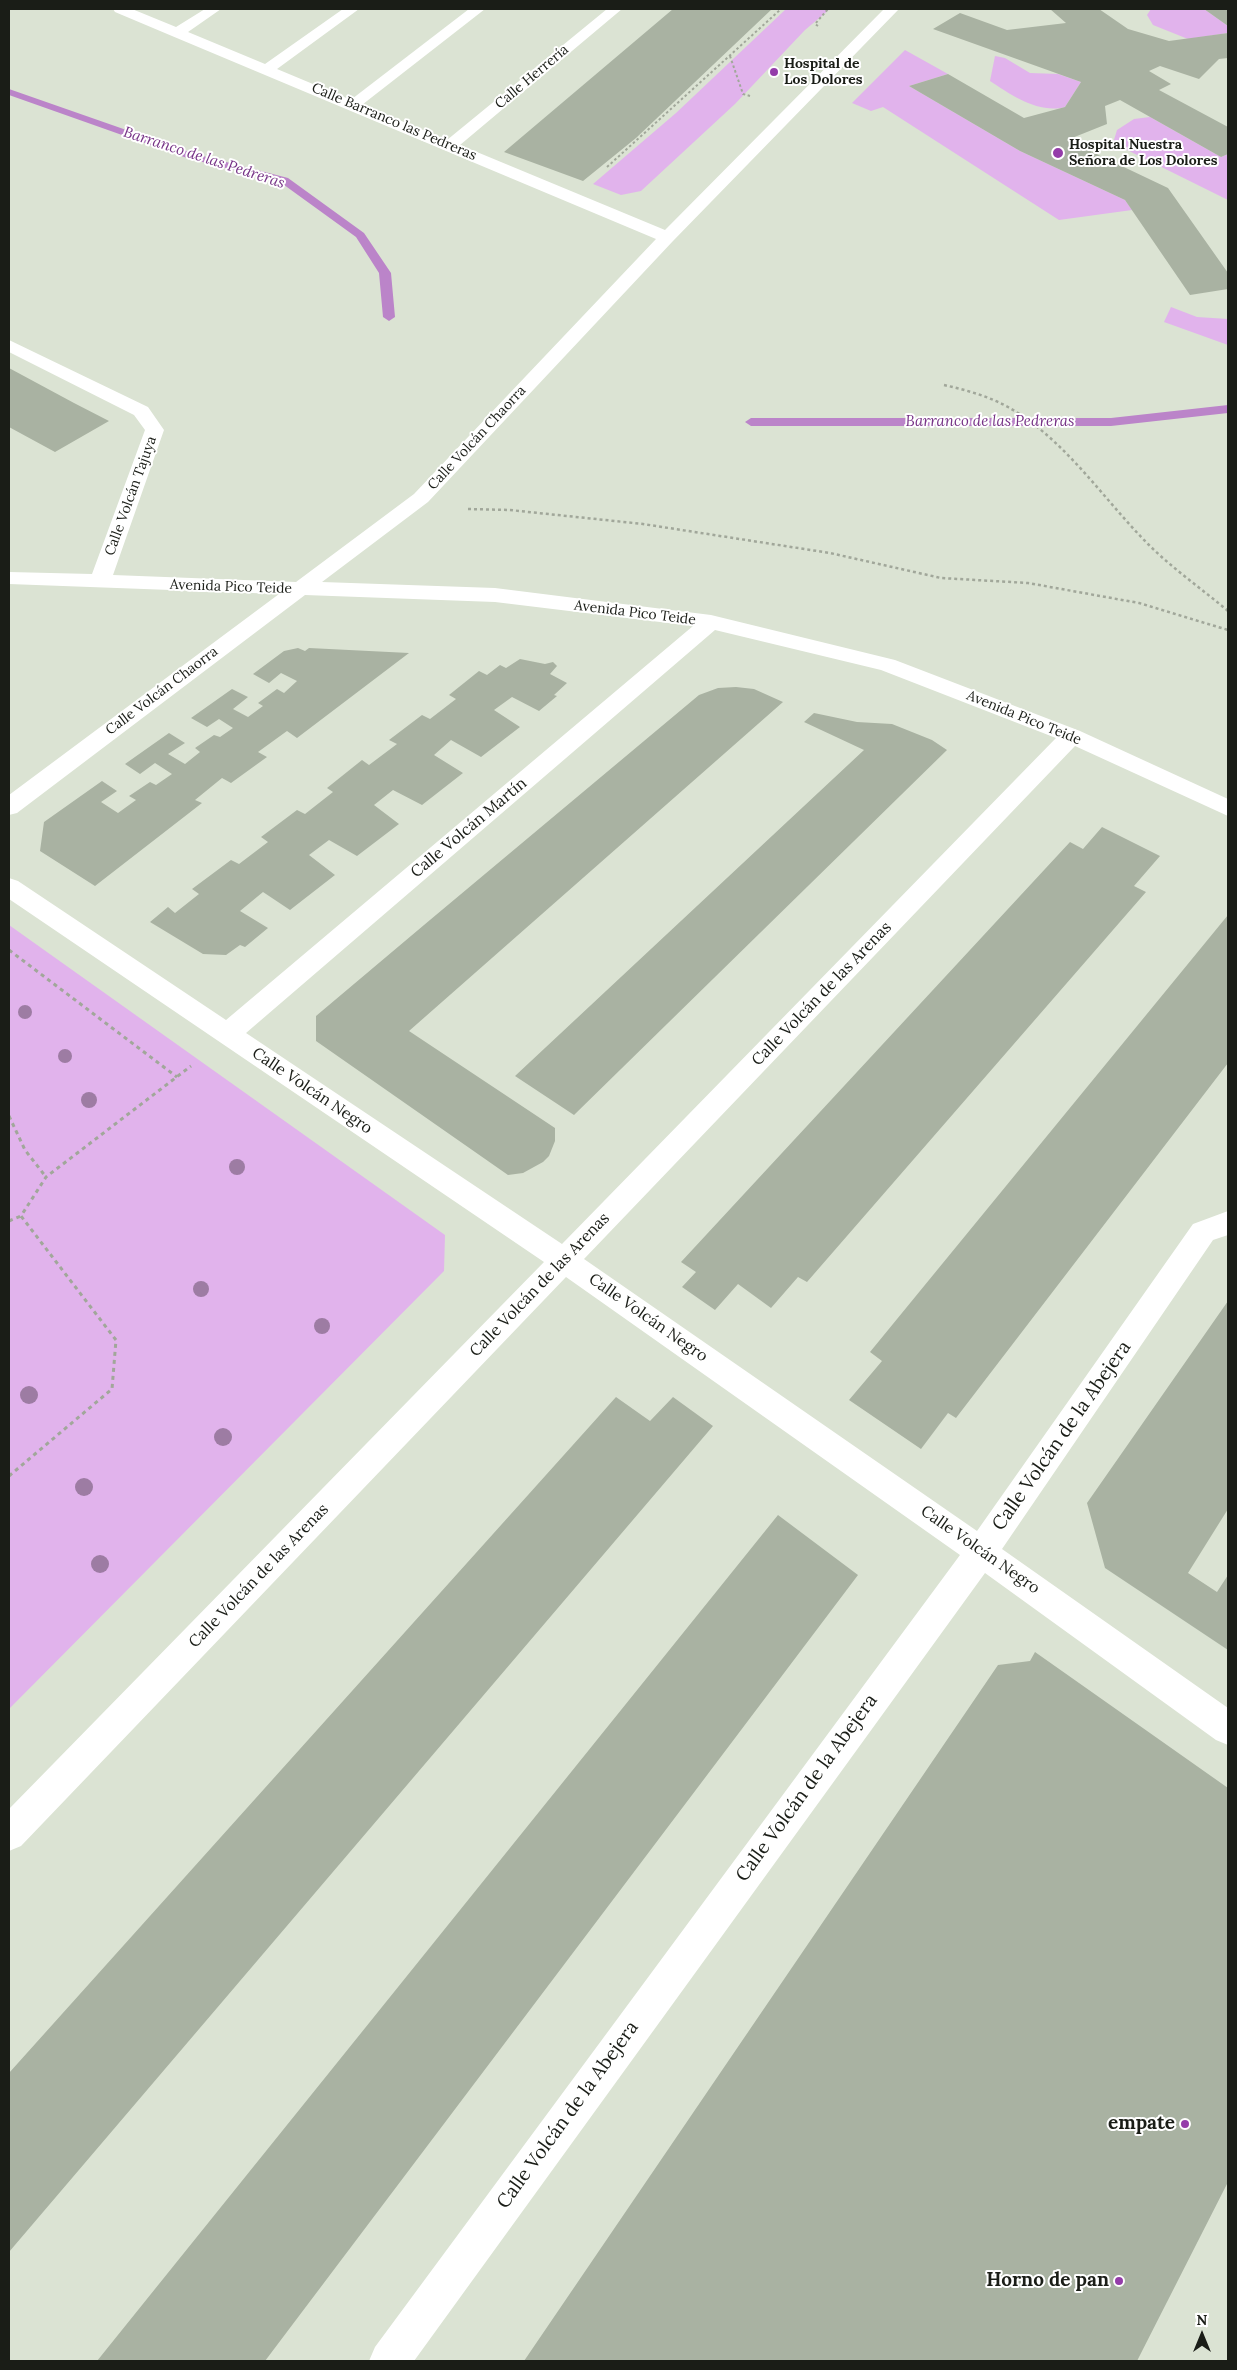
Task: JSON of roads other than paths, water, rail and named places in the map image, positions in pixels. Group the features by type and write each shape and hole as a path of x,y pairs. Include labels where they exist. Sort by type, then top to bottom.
{"street":[{"name":"Calle Barranco las Pedreras","path":"120,9 667,237"},
{"path":"177,33 214,9"},
{"path":"267,69 352,9"},
{"path":"353,105 478,9"},
{"name":"Calle Herrería","path":"450,145 615,9"},
{"name":"Calle Volcán Chaorra","path":"9,807 297,589 421,498 667,237 892,9"},
{"name":"Calle Volcán Tajuya","path":"9,345 141,411 155,430 100,582"},
{"name":"Avenida Pico Teide","path":"9,578 495,595 711,622 887,665 1072,736 1228,808"},
{"name":"Calle Volcán Martín","path":"227,1034 711,622"},
{"name":"Calle Volcán de las Arenas","path":"9,1834 1072,736"},
{"name":"Calle Volcán Negro","path":"9,887 564,1260 982,1551 1228,1728"},
{"name":"Calle Volcán de la Abejera","path":"389,2361 982,1551 1203,1232 1228,1223"}],"waterway":[{"name":"Barranco de las Pedreras","path":"9,92 191,156 284,180 360,235 385,273 389,317"},
{"name":"Barranco de las Pedreras","path":"751,422 1111,422 1228,409"}],"place":[{"name":"Hospital de Los Dolores","path":"774,72"},
{"name":"Hospital Nuestra Señora de Los Dolores","path":"1058,153"},
{"name":"empate","path":"1185,2124"},
{"name":"Horno de pan","path":"1119,2281"}]}
